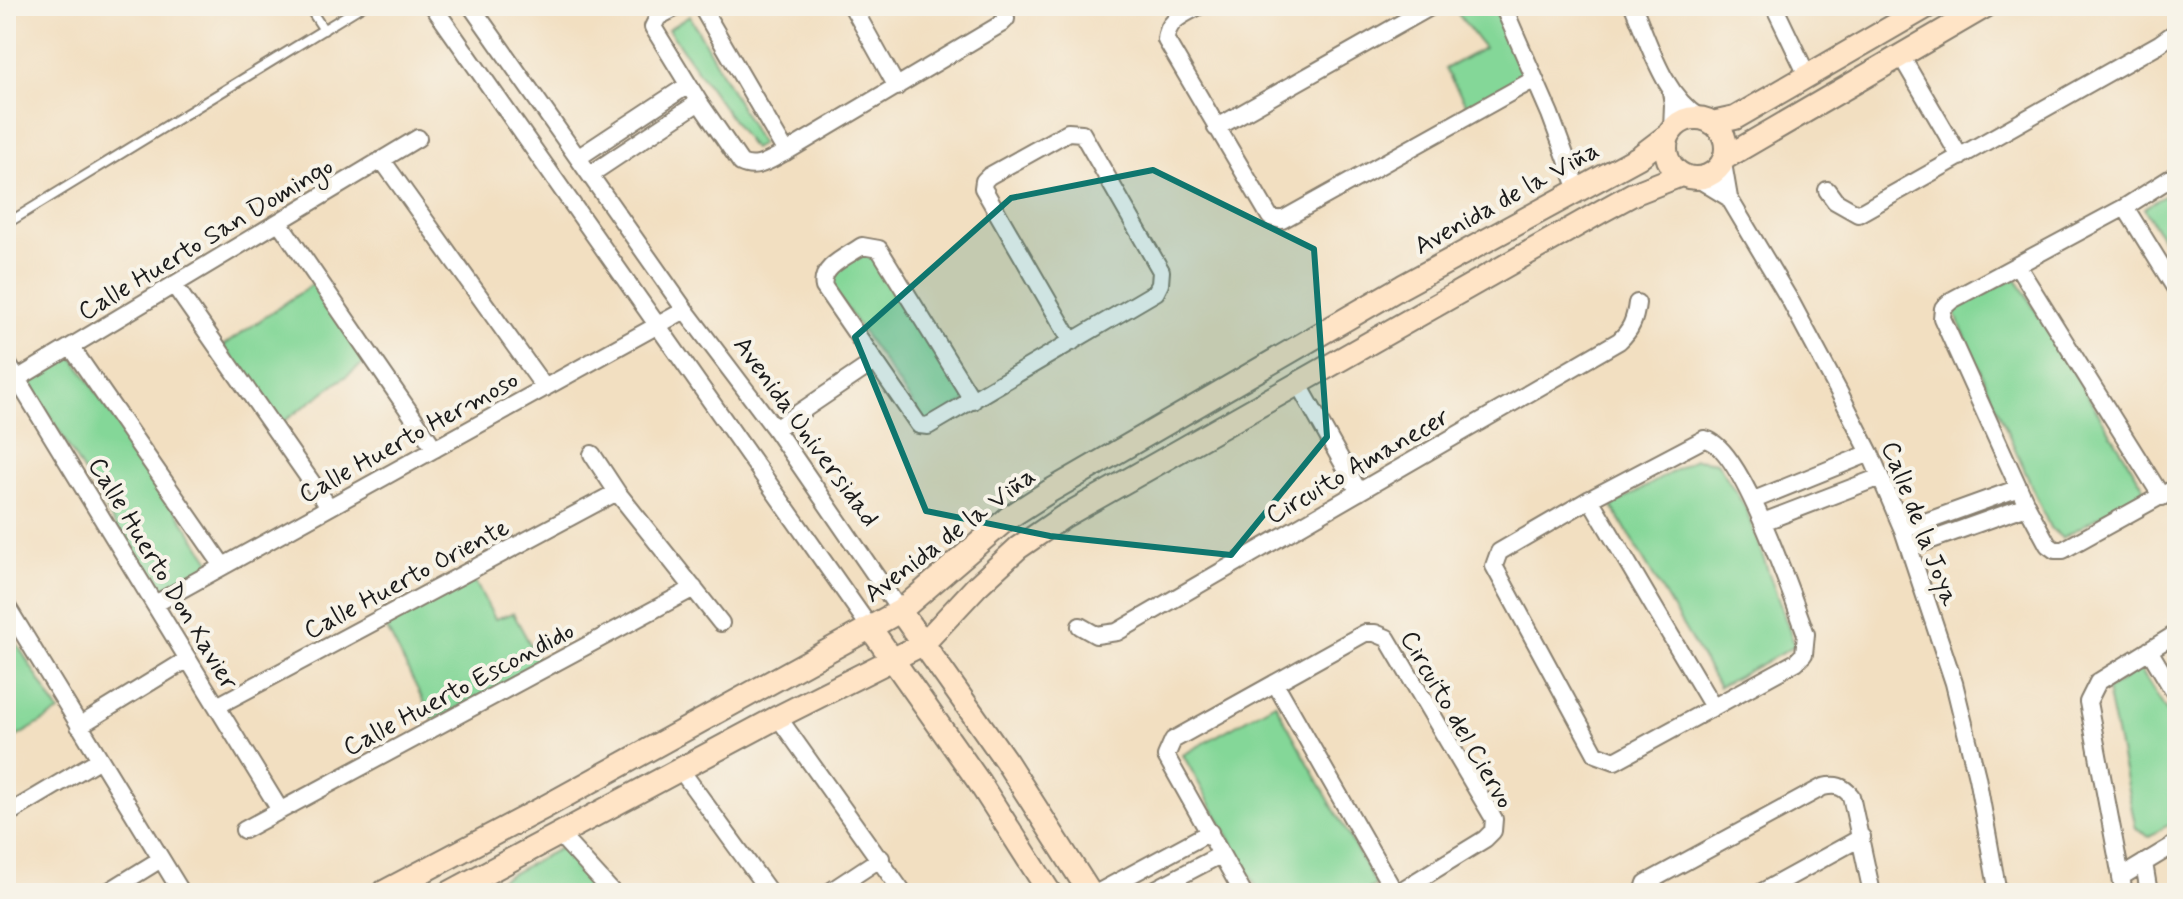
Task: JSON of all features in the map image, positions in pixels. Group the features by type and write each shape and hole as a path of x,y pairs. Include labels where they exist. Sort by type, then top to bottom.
{"street":[{"path":"433,6 979,782 1050,893"},
{"name":"Avenida Universidad","path":"471,6 685,310 775,429 1006,761 1090,893"},
{"path":"679,6 658,17 653,27 699,102 741,163 749,167 758,166 786,152 1001,24 1007,13 1003,6"},
{"path":"701,6 786,152"},
{"path":"852,6 897,87"},
{"path":"1199,6 1172,21 1166,31 1166,40 1270,217 1282,220 1533,80"},
{"path":"1216,128 1432,6"},
{"path":"1503,6 1550,114 1578,190"},
{"path":"1633,6 1671,90 1688,111 1706,121 1725,138 1724,160"},
{"path":"1774,6 1807,75"},
{"path":"1670,132 1684,120 1735,118 1928,6"},
{"path":"1671,90 1673,104 1667,158 1689,177 1712,174 1724,160 1986,6"},
{"path":"1827,190 1835,201 1858,214 2177,31"},
{"path":"1901,56 1960,157"},
{"path":"579,157 688,85"},
{"path":"591,174 699,102"},
{"path":"973,401 879,249 862,246 825,271 822,279 824,287 919,425 928,426 973,401 1156,292 1162,277 1082,133 1075,131 989,176 983,188 1072,342"},
{"name":"Avenida de la Viña","path":"382,893 871,629 900,611 1008,518 1403,286 1639,157 1670,132"},
{"name":"Calle Huerto San Domingo","path":"17,379 418,138"},
{"path":"382,160 545,388"},
{"name":"Calle de la Joya","path":"1724,160 1729,198 1791,302 1870,453 1903,530 1958,696 1984,808 1998,893"},
{"path":"2177,174 2125,207 1952,300 1943,308 1942,318 2027,506 2048,545 2055,550 2063,550 2177,487"},
{"name":"Calle de la Joya","path":"1689,177 1729,198"},
{"name":"Avenida de la Viña","path":"449,893 778,717 923,644 977,586 1018,548 1063,517 1633,194 1689,177"},
{"path":"2125,207 2177,291"},
{"path":"279,222 435,449"},
{"path":"2017,265 2162,497"},
{"path":"174,285 329,507"},
{"path":"1403,286 1419,315"},
{"name":"Circuito Amanecer","path":"1080,626 1096,635 1117,632 1359,492 1619,341 1636,317 1637,303"},
{"name":"Calle Huerto Hermoso","path":"155,604 685,310"},
{"path":"71,347 223,566"},
{"name":"Calle Huerto Don Xavier","path":"6,361 280,810"},
{"path":"775,429 874,362"},
{"path":"1299,385 1359,492"},
{"path":"1207,400 1221,428"},
{"path":"1704,439 1718,443 1754,500 1806,634 1807,645 1796,662 1615,761 1596,754 1494,566 1499,552 1590,499 1704,439"},
{"path":"1754,500 1870,453"},
{"path":"592,454 617,492 721,623"},
{"path":"1763,522 1880,477"},
{"path":"1903,530 2019,488"},
{"name":"Calle Huerto Oriente","path":"217,706 617,492"},
{"path":"1590,499 1713,707"},
{"path":"1909,548 2027,506"},
{"name":"Calle Huerto Escondido","path":"244,830 694,588"},
{"path":"6,605 182,893"},
{"name":"Circuito del Ciervo","path":"1243,893 1166,756 1169,747 1173,740 1275,683 1365,633 1387,638 1494,819 1493,831 1485,839 1396,893 1275,683"},
{"path":"2123,885 2088,707 2090,695 2098,682 2177,633"},
{"path":"2149,650 2177,697"},
{"path":"79,726 188,659"},
{"path":"778,717 903,893"},
{"path":"6,815 100,759"},
{"path":"680,769 770,893"},
{"path":"1643,893 1646,883 1823,787 1841,787 1851,796 1872,893"},
{"path":"1097,893 1210,832"},
{"path":"560,835 613,893"},
{"path":"1760,893 1862,837"},
{"path":"2123,885 2144,863 2177,843"},
{"path":"1148,893 1220,855"},
{"path":"828,893 881,858"},
{"path":"106,893 161,859"},
{"path":"2144,863 2149,893"}],"lane":[{"path":"308,6 324,30"},
{"path":"6,224 362,6"}],"highlighted area":[{"path":"1153,170 1314,249 1327,437 1231,555 1050,536 926,511 855,337 1011,198"}],"green space":[{"path":"1469,6 1494,6 1524,79 1472,114 1445,69 1484,48 1458,14"},
{"path":"690,16 761,144 753,149 668,29"},
{"path":"2177,188 2177,256 2174,258 2144,208"},
{"path":"865,250 878,253 968,400 927,424 828,282 829,272"},
{"path":"2015,277 2145,489 2062,538 2050,528 1954,311"},
{"path":"313,284 367,361 280,424 223,346"},
{"path":"73,357 214,567 157,596 30,382"},
{"path":"1695,459 1717,462 1745,507 1795,646 1719,687 1612,506"},
{"path":"473,578 495,619 513,613 542,666 433,720 385,625"},
{"path":"6,626 59,712 6,743"},
{"path":"2140,669 2177,728 2177,820 2149,836 2136,829 2107,690"},
{"path":"1275,703 1376,885 1361,893 1260,893 1183,755"},
{"path":"562,847 598,886 587,893 475,893"}]}
